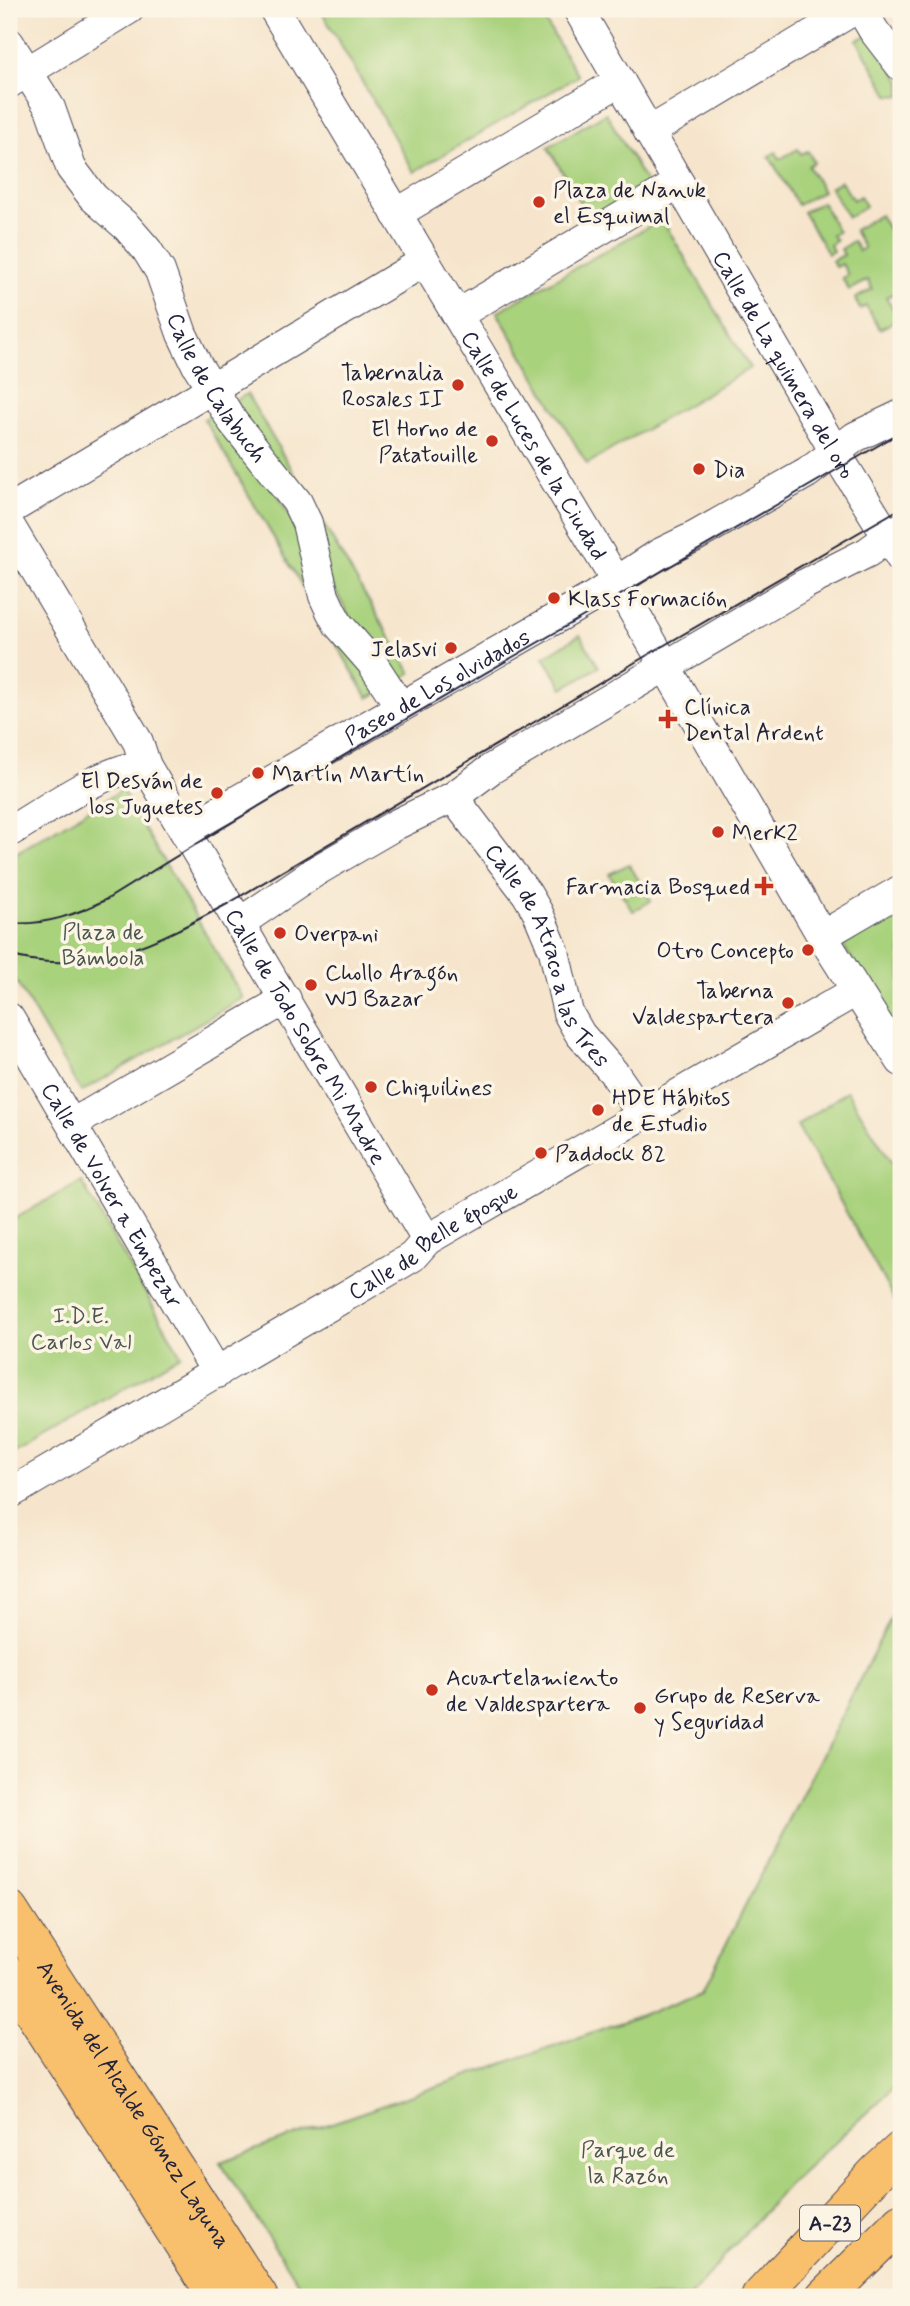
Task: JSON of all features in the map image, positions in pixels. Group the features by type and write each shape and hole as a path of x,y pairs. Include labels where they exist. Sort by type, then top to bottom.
{"main road":[{"name":"Avenida del Alcalde Gómez Laguna","path":"9,1910 259,2297"},
{"name":"Avenida del Alcalde Gómez Laguna","path":"9,1975 217,2297"},
{"name":"A-23","path":"760,2297 901,2150"},
{"path":"825,2297 901,2222"}],"street":[{"path":"18,77 129,9"},
{"name":"Calle de Luces de la Ciudad","path":"274,9 616,581 822,936 856,991 897,1045"},
{"name":"Calle de La quimera del oro","path":"578,9 835,452 897,541"},
{"path":"649,132 855,9"},
{"path":"862,9 874,32 901,66"},
{"name":"Calle de Calabuch","path":"9,43 18,77 50,108 71,168 93,197 134,235 160,271 182,334 212,388 233,422 297,502 312,540 324,596 331,611 338,624 372,663 400,706"},
{"path":"396,214 620,81"},
{"path":"457,315 679,183"},
{"path":"9,510 425,261"},
{"name":"Paseo de Los olvidados","path":"186,830 593,597 660,554 807,473 856,437 901,415"},
{"path":"9,524 138,742 146,766 186,830"},
{"path":"241,922 316,871 408,818 453,797 483,773 805,584 868,552 897,541"},
{"path":"9,832 107,775 134,765 146,766"},
{"name":"Calle de Atraco a las Tres","path":"453,797 527,894 554,951 568,1013 580,1034 614,1073 643,1115"},
{"name":"Calle de Todo Sobre Mi Madre","path":"186,830 427,1240"},
{"path":"822,936 901,890"},
{"name":"Calle de Belle époque","path":"9,1494 412,1258 427,1240 856,991"},
{"path":"72,1124 286,999"},
{"name":"Calle de Volver a Empezar","path":"9,1018 217,1373"}],"green space":[{"path":"320,9 538,9 578,76 414,172"},
{"path":"869,34 901,81 901,96 889,95 857,40"},
{"path":"606,113 648,186 590,220 548,147"},
{"path":"798,149 801,154 808,151 814,162 808,166 823,191 798,205 769,156 776,152 780,159"},
{"path":"841,181 853,200 860,196 866,206 848,217 830,187"},
{"path":"822,202 838,232 832,235 836,241 830,245 833,251 828,254 803,212"},
{"path":"880,215 901,251 901,262 894,266 898,273 901,271 901,308 893,294 886,297 899,319 880,329 866,306 860,309 855,299 872,289 868,280 849,290 842,278 848,275 842,264 835,267 832,261 844,255 841,249 853,241 859,251 864,248 854,230"},
{"path":"662,219 750,368 587,464 497,312"},
{"path":"247,394 411,673 399,680 353,624 235,401"},
{"path":"216,412 275,489 380,691 368,698 204,419"},
{"path":"580,635 599,667 563,688 544,657"},
{"name":"Plaza de Bámbola","path":"122,790 243,998 81,1092 9,969 9,857"},
{"path":"629,864 651,901 633,911 609,874"},
{"path":"901,910 901,1018 891,1025 843,945"},
{"path":"847,1091 901,1178 901,1312 797,1126"},
{"name":"I.D.E. Carlos Val","path":"81,1181 181,1355 9,1456 9,1222"},
{"name":"Parque de la Razón","path":"901,1598 901,2081 789,2184 689,2297 307,2297 220,2162 642,2015 703,1990"}],"tram line":[{"path":"9,923 35,923 61,918 109,898 404,720 901,432"},
{"path":"9,955 39,961 96,959 124,952 177,930 229,903 901,508"}],"place":[{"name":"Plaza de Nanuk el Esquimal","path":"539,202"},
{"name":"Tabernalia Rosales II","path":"458,385"},
{"name":"El Horno de Patatouille","path":"492,441"},
{"name":"Dia","path":"699,469"},
{"name":"Klass Formación","path":"554,598"},
{"name":"Jelasvi","path":"451,648"},
{"name":"Clínica Dental Ardent","path":"668,719"},
{"name":"Martín Martín","path":"258,773"},
{"name":"El Desván de los Juguetes","path":"217,793"},
{"name":"MerK2","path":"718,832"},
{"name":"Farmacia Bosqued","path":"764,886"},
{"name":"Overpani","path":"280,933"},
{"name":"Otro Concepto","path":"808,950"},
{"name":"Chollo Aragón WJ Bazar","path":"311,985"},
{"name":"Taberna Valdespartera","path":"788,1003"},
{"name":"Chiquilines","path":"371,1087"},
{"name":"HDE Hábitos de Estudio","path":"598,1110"},
{"name":"Paddock 82","path":"541,1153"},
{"name":"Acuartelamiento de Valdespartera","path":"432,1690"},
{"name":"Grupo de Reserva y Seguridad","path":"640,1708"}]}
